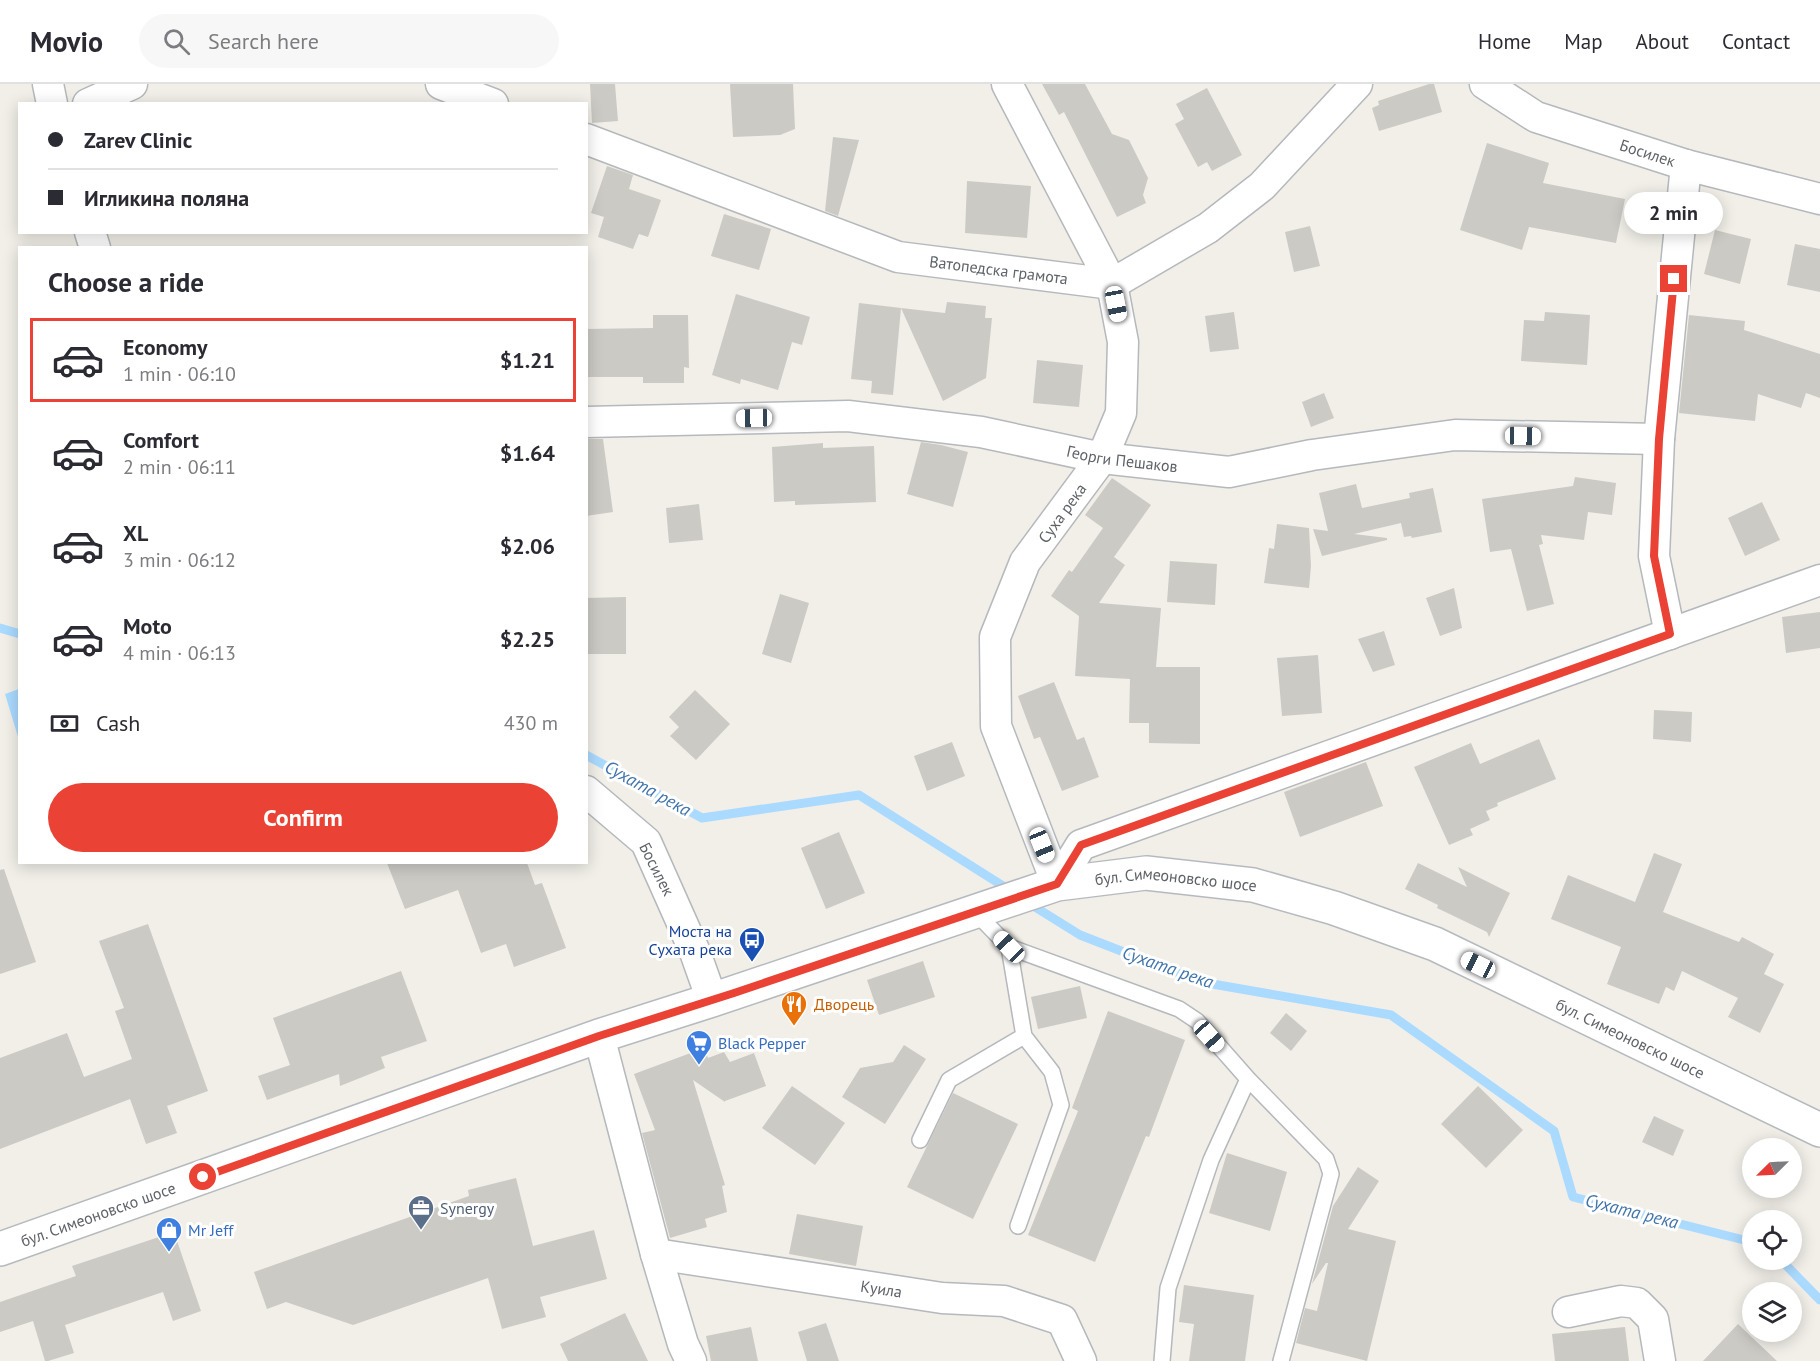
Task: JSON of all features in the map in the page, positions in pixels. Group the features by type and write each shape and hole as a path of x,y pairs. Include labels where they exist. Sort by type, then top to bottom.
{"street":[{"path":"48,84 52,102"},
{"path":"92,102 132,84"},
{"path":"441,84 488,102"},
{"name":"Суха река","path":"1007,84 1113,284 1123,342 1121,413 1101,458 1025,562 995,637 996,726 1057,884"},
{"path":"1113,284 1208,228 1262,186 1358,84"},
{"name":"Босилек","path":"1485,84 1536,117 1686,165 1820,199"},
{"name":"Ватопедска грамота","path":"588,140 898,258 1113,284"},
{"path":"1670,634 1654,556 1659,439 1686,165"},
{"name":"Георги Пешаков","path":"588,422 848,416 981,432 1101,458 1229,472 1312,455 1455,435 1659,439"},
{"path":"1057,884 1081,845 1820,580"},
{"name":"Босилек","path":"588,793 646,842 695,952 712,1000"},
{"name":"бул. Симеоновско шосе","path":"0,1249 599,1036 976,913 1057,884 1146,873 1252,885 1334,908 1435,944 1820,1130"},
{"path":"599,1036 656,1254 683,1344 691,1361"},
{"name":"Куила","path":"656,1254 942,1298 1004,1301 1062,1320 1081,1361"},
{"path":"1568,1312 1621,1301 1637,1303 1653,1319 1660,1361"}],"lane":[{"path":"976,913 1009,947 1179,1009 1197,1021 1248,1079 1326,1159 1331,1174 1281,1361"},
{"path":"1009,947 1024,1036 1052,1072 1061,1105 1018,1226"},
{"path":"920,1140 949,1080 1024,1036"},
{"path":"1162,1361 1168,1288 1211,1160 1248,1079"}],"water":[{"path":"18,690 18,737 5,694"}],"building":[{"path":"590,84 615,84 618,121 592,123"},
{"path":"730,84 793,84 795,129 780,135 733,137"},
{"path":"1042,84 1085,84 1112,134 1129,140 1148,178 1143,195 1146,203 1117,217 1064,112 1059,115"},
{"path":"1434,84 1442,112 1379,131 1372,108 1379,105 1378,101"},
{"path":"1207,88 1242,155 1212,171 1207,162 1198,167 1175,124 1184,119 1176,104"},
{"path":"833,137 859,140 838,216 825,211"},
{"path":"1487,143 1549,163 1543,183 1625,199 1616,243 1529,227 1522,250 1460,230"},
{"path":"607,166 633,175 629,189 661,200 648,237 639,234 633,249 598,237 604,217 591,213"},
{"path":"967,181 1031,186 1027,238 965,233"},
{"path":"724,214 771,229 759,270 711,256"},
{"path":"1310,226 1320,266 1294,272 1285,232"},
{"path":"1715,230 1751,239 1740,284 1704,274"},
{"path":"1795,244 1820,249 1820,292 1787,285"},
{"path":"736,294 810,317 802,345 792,342 778,390 741,379 740,384 712,375"},
{"path":"947,302 986,306 985,318 992,318 986,378 943,401 901,308 945,313"},
{"path":"859,303 901,308 893,395 871,393 872,381 851,379"},
{"path":"1234,312 1239,349 1210,352 1205,316"},
{"path":"1545,312 1590,315 1587,365 1521,361 1524,320 1544,321"},
{"path":"653,315 688,315 689,368 684,367 684,383 643,383 643,377 588,377 588,329 653,328"},
{"path":"1689,315 1745,321 1744,330 1820,354 1820,398 1806,393 1801,408 1758,394 1755,421 1679,413"},
{"path":"1037,360 1083,365 1079,407 1033,403"},
{"path":"1324,393 1334,418 1311,427 1302,402"},
{"path":"588,439 603,439 613,512 588,516"},
{"path":"921,442 968,452 953,507 907,494"},
{"path":"823,443 823,448 874,446 876,502 795,505 795,501 774,502 772,447"},
{"path":"1575,477 1616,483 1612,515 1588,512 1584,540 1541,535 1543,544 1539,545 1554,604 1527,611 1511,549 1490,552 1482,499 1573,486"},
{"path":"1112,478 1151,505 1114,557 1125,565 1099,603 1161,608 1156,667 1200,667 1200,744 1149,743 1149,723 1129,723 1130,679 1075,676 1079,616 1051,596 1069,570 1072,572 1103,528 1085,515"},
{"path":"1356,484 1362,508 1410,498 1409,493 1433,488 1442,532 1412,538 1411,536 1404,537 1401,523 1354,534 1387,538 1387,540 1322,556 1313,529 1328,531 1319,493"},
{"path":"1762,502 1780,540 1745,556 1728,518"},
{"path":"699,504 703,540 669,543 666,508"},
{"path":"1277,524 1309,528 1311,566 1309,588 1264,583 1269,548 1274,549"},
{"path":"1170,561 1217,564 1215,605 1167,602"},
{"path":"1454,588 1462,628 1440,636 1426,598"},
{"path":"780,594 809,603 791,663 762,654"},
{"path":"626,597 626,654 588,654 588,598"},
{"path":"1820,612 1820,648 1786,653 1782,617"},
{"path":"1384,631 1395,665 1373,672 1358,639"},
{"path":"1318,655 1322,713 1282,716 1277,658"},
{"path":"1054,682 1077,740 1084,737 1099,777 1062,791 1040,737 1034,739 1018,696"},
{"path":"695,690 730,724 696,760 670,736 679,727 669,717"},
{"path":"1654,710 1692,712 1691,742 1653,739"},
{"path":"1539,739 1556,779 1497,803 1498,806 1486,811 1490,820 1470,829 1473,835 1449,845 1414,767 1471,743 1480,764"},
{"path":"952,742 965,776 927,791 914,756"},
{"path":"1366,762 1383,806 1300,837 1284,792"},
{"path":"839,832 865,893 826,909 801,848"},
{"path":"1654,853 1682,864 1663,912 1739,942 1742,937 1774,954 1764,974 1784,984 1760,1033 1728,1017 1738,998 1682,971 1674,991 1666,987 1659,1004 1607,984 1621,947 1551,919 1568,875 1635,902"},
{"path":"1418,863 1467,887 1458,867 1510,893 1489,937 1487,932 1437,908 1438,905 1405,889"},
{"path":"387,864 527,864 535,885 542,883 566,948 514,967 506,944 481,953 458,890 405,909"},
{"path":"4,869 36,962 0,974 0,870"},
{"path":"148,924 208,1091 167,1106 177,1133 146,1144 130,1099 0,1149 0,1058 67,1033 84,1077 132,1059 115,1011 124,1008 99,941"},
{"path":"923,961 935,997 879,1015 867,980"},
{"path":"401,971 427,1041 381,1057 385,1068 340,1086 339,1074 267,1100 258,1076 290,1065 273,1018"},
{"path":"1080,986 1087,1018 1038,1029 1031,997"},
{"path":"1108,1011 1185,1040 1149,1137 1146,1136 1095,1262 1028,1235 1078,1111 1072,1108"},
{"path":"1286,1013 1307,1031 1291,1051 1270,1033"},
{"path":"904,1045 926,1059 885,1124 842,1097 860,1068 893,1062"},
{"path":"704,1048 708,1058 724,1052 730,1062 754,1053 766,1086 725,1102 693,1080 725,1185 722,1186 727,1212 705,1219 707,1227 670,1238 642,1133 655,1130 634,1074"},
{"path":"792,1086 845,1123 815,1165 762,1128"},
{"path":"1478,1086 1523,1130 1486,1168 1441,1124"},
{"path":"953,1093 1018,1124 973,1219 907,1187"},
{"path":"1654,1116 1684,1130 1673,1156 1642,1142"},
{"path":"1227,1153 1287,1172 1270,1231 1209,1213"},
{"path":"1358,1167 1379,1181 1348,1229 1396,1241 1367,1361 1296,1343 1305,1308 1317,1311 1328,1263 1312,1284 1333,1206"},
{"path":"516,1178 533,1246 594,1230 607,1279 540,1297 546,1317 502,1329 488,1278 353,1325 286,1302 267,1309 254,1272 469,1196 468,1190"},
{"path":"797,1214 863,1226 856,1266 789,1254"},
{"path":"174,1232 201,1311 173,1321 163,1292 65,1325 74,1353 48,1361 45,1361 33,1321 0,1332 0,1302 76,1276 72,1266"},
{"path":"1184,1285 1254,1295 1245,1361 1189,1361 1194,1324 1179,1322"},
{"path":"625,1313 648,1361 568,1361 560,1344"},
{"path":"826,1323 839,1361 807,1361 798,1332"},
{"path":"1738,1324 1742,1328 1742,1342 1757,1342 1777,1361 1703,1361"},
{"path":"751,1327 758,1361 711,1361 706,1336"},
{"path":"1625,1327 1629,1361 1555,1361 1552,1334"}],"waterway":[{"name":"Сухата река","path":"0,628 18,633"},
{"name":"Сухата река","path":"588,756 702,818 859,795 1011,891"},
{"name":"Сухата река","path":"1027,902 1080,935 1201,982 1391,1015 1554,1131 1573,1197 1742,1239"},
{"name":"Сухата река","path":"1791,1270 1820,1300"}],"place":[{"name":"Моста на Сухата река","path":"752,963"},
{"name":"Дворець","path":"794,1027"},
{"name":"Black Pepper","path":"699,1066"},
{"name":"Synergy","path":"421,1231"},
{"name":"Mr Jeff","path":"169,1253"}],"route":[{"path":"203,1177 599,1036 976,913 1057,884 1081,845 1670,634 1654,556 1659,439 1674,279"}]}
